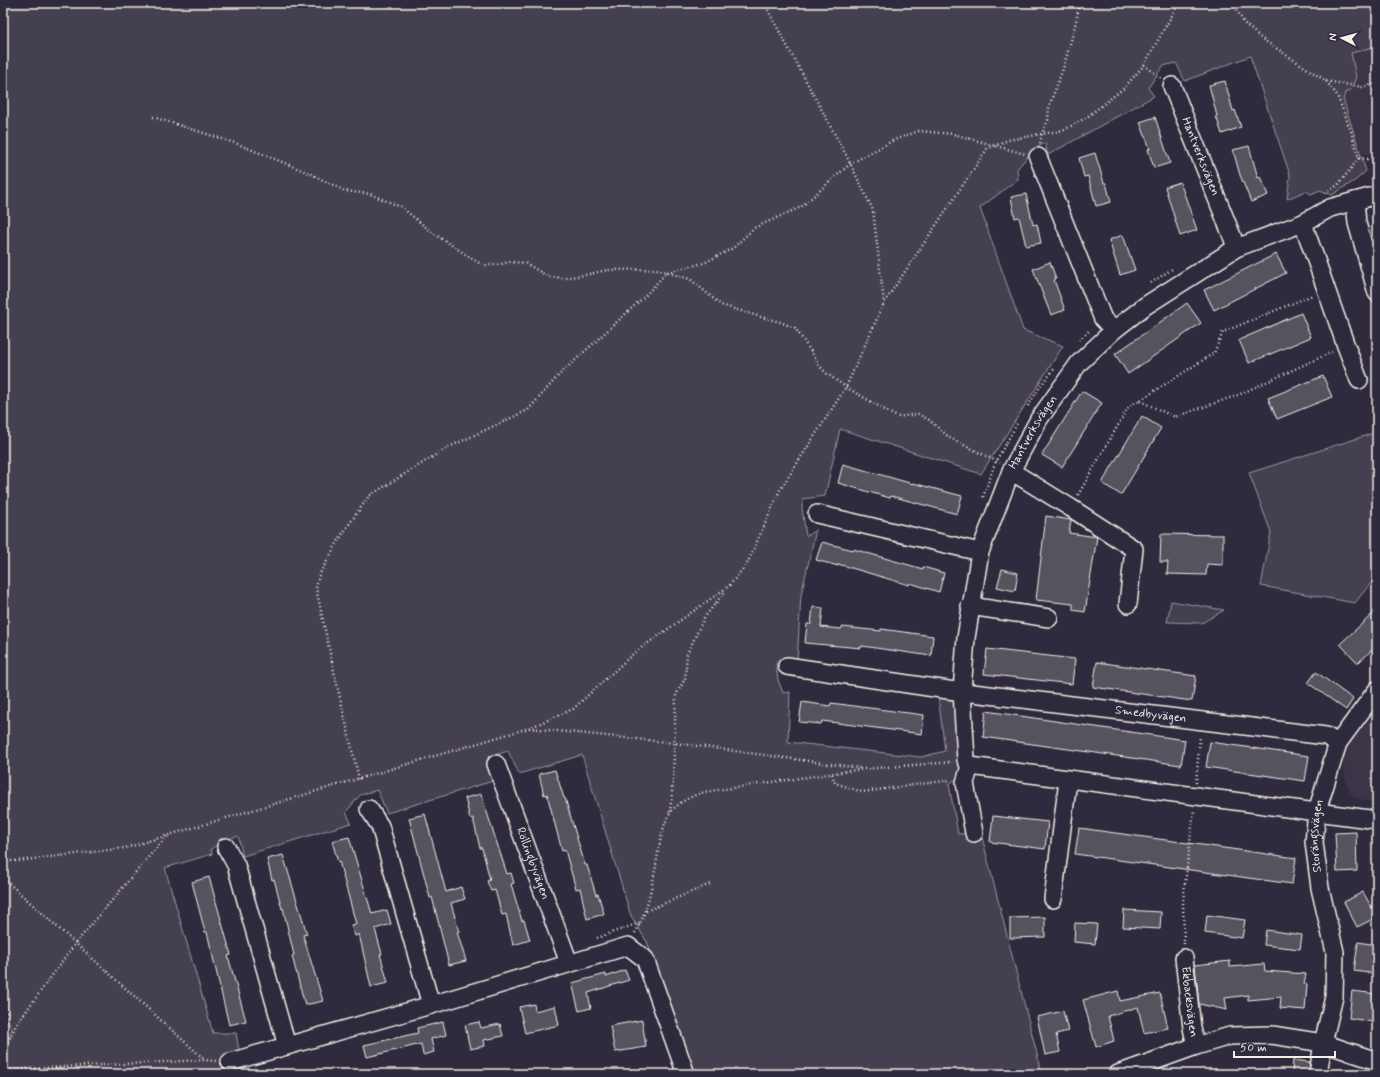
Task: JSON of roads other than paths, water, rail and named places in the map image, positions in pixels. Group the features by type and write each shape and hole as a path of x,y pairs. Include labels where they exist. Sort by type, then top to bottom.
{"street":[{"name":"Hantverksvägen","path":"1172,86 1236,248"},
{"path":"1038,157 1109,325"},
{"name":"Hantverksvägen","path":"964,764 966,760 962,691 966,638 980,552 1011,471 1039,418 1109,325 1145,306 1236,248 1303,223 1325,202 1355,201 1377,195"},
{"path":"1355,201 1357,223 1377,293"},
{"path":"1303,223 1359,380"},
{"path":"1011,471 1071,508 1134,550 1128,604"},
{"path":"817,514 980,552"},
{"path":"970,606 1049,618"},
{"path":"787,666 962,691"},
{"name":"Storängsvägen","path":"1323,1043 1334,997 1335,952 1320,888 1314,842 1317,811 1338,743 1377,690"},
{"name":"Smedbyvägen","path":"962,691 1326,736 1338,743"},
{"name":"Röllingbyvägen","path":"496,764 569,963"},
{"path":"974,834 965,783 964,764 1068,780 1317,811 1377,820"},
{"path":"1053,899 1068,780"},
{"path":"370,809 380,826 431,1005"},
{"path":"226,847 236,865 287,1046"},
{"path":"230,1062 431,1005 628,946 645,959 686,1074"},
{"name":"Ekbacksvägen","path":"1184,958 1192,1028 1196,1046"},
{"name":"Ekbacksvägen","path":"1118,1074 1196,1046 1230,1036 1272,1035 1323,1043 1377,1061"},
{"path":"1318,1074 1323,1043"}]}
